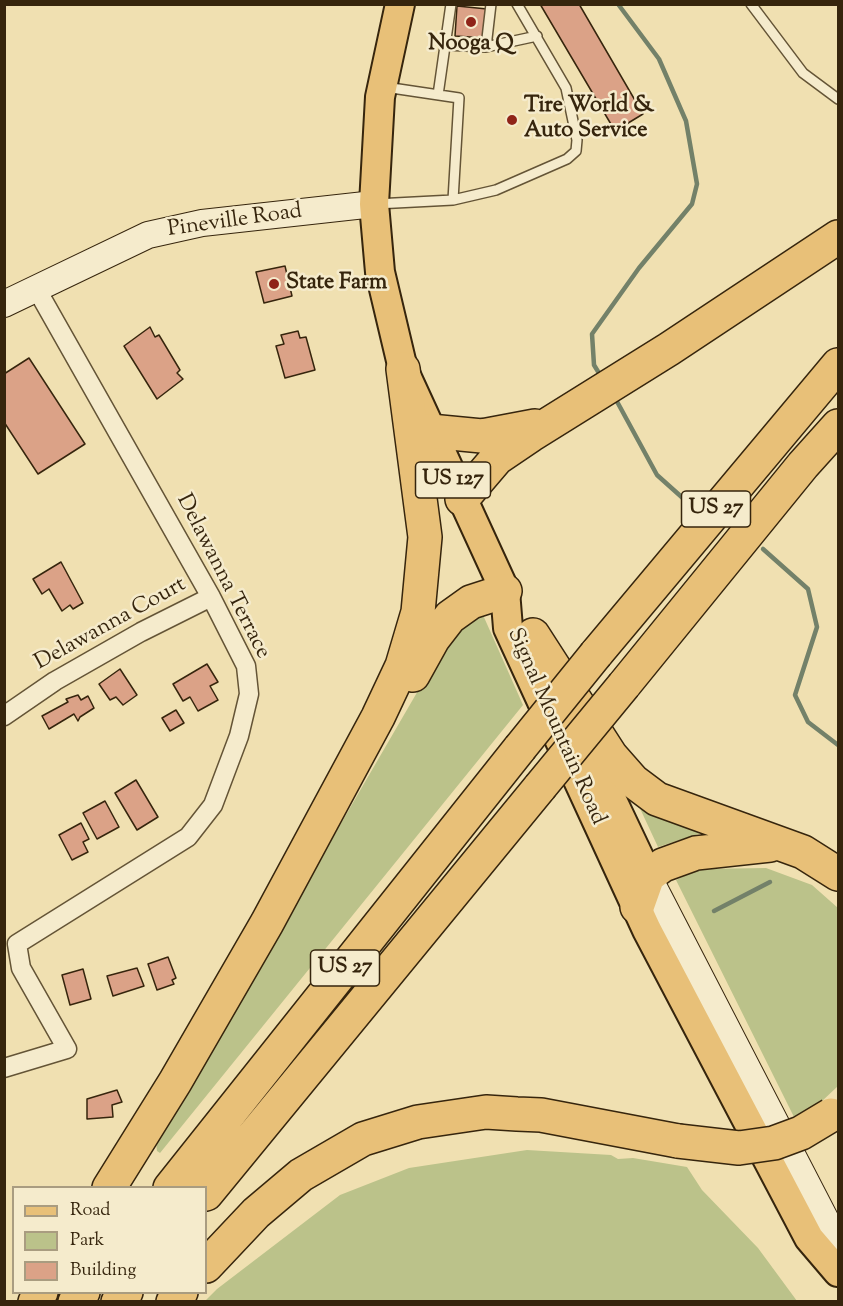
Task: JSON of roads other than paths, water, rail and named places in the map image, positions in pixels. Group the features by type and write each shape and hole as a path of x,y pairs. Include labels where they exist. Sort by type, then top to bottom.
{"highway":[{"path":"462,499 497,459 548,423 669,349 838,237"},
{"name":"US 27","path":"172,1186 596,654 838,365"},
{"path":"110,1186 221,1003 311,842 391,692 411,639 418,612 424,555 424,518 403,369"},
{"path":"430,431 482,436 548,423"},
{"name":"US 27","path":"207,1193 803,465 838,426"},
{"path":"311,842 441,628 471,602 505,591"},
{"path":"533,635 611,756 633,781 657,798 677,807 803,852 838,874"},
{"path":"636,907 648,876 663,865 696,853 781,844"},
{"path":"207,1265 256,1213 302,1175 363,1139 418,1122 486,1112 533,1115 678,1141 739,1148 774,1143 801,1133 835,1111"}],"main road":[{"name":"Signal Mountain Road","path":"400,4 382,87 374,204 380,272 403,369 505,591 508,628 636,907 809,1238 838,1272"},
{"name":"Pineville Road","path":"4,304 148,236 202,223 374,204"},
{"name":"US 127","path":"505,591 526,619 533,635"},
{"name":"Signal Mountain Road","path":"533,635 648,876 831,1230 838,1255"}],"street":[{"name":"Delawanna Terrace","path":"4,1068 68,1048 21,968 17,944 188,837 213,804 239,736 249,694 246,666 211,597 36,288"},
{"name":"Delawanna Court","path":"4,716 55,681 141,632 211,597"}],"lane":[{"path":"438,95 451,4"},
{"path":"486,47 491,4"},
{"path":"374,204 453,200 496,190 567,159 576,151 577,140 566,88 517,4"},
{"path":"751,4 803,73 838,99"},
{"path":"445,45 486,47 537,36"},
{"path":"382,87 459,98 453,200"}],"waterway":[{"path":"602,378 594,365 592,334 639,268 692,204 697,184 686,121 659,59 618,4"},
{"path":"614,396 657,475 695,509"},
{"path":"763,549 808,589 817,627 795,695 808,722 838,745"},
{"path":"714,911 770,882"}],"place":[{"name":"Nooga Q","path":"471,22"},
{"name":"Tire World & Auto Service","path":"512,120"},
{"name":"State Farm","path":"274,284"}]}
